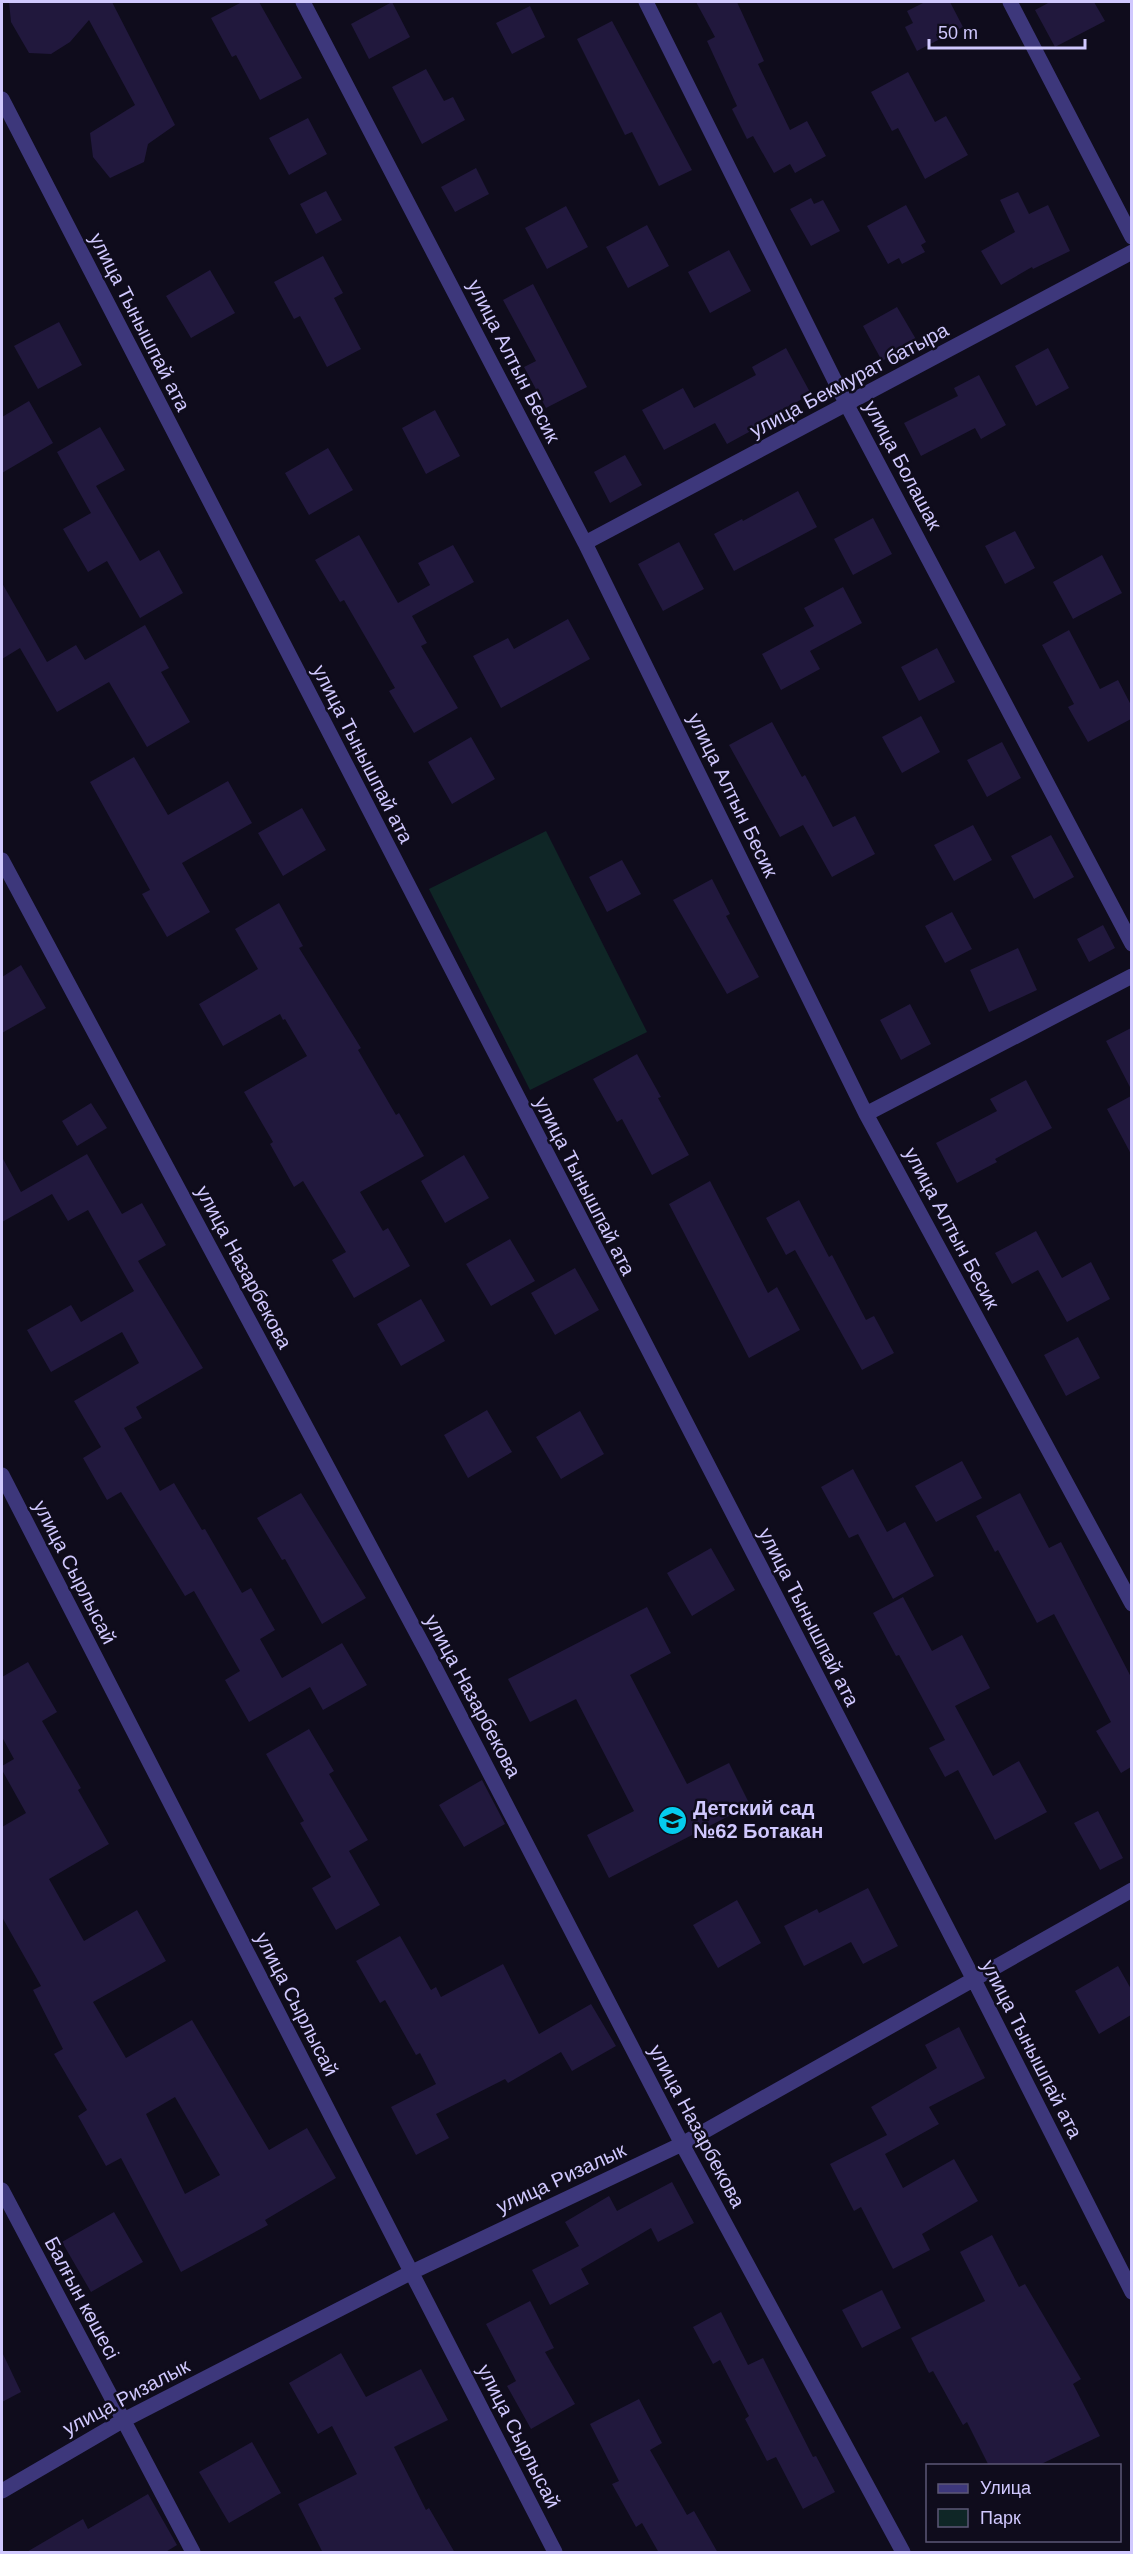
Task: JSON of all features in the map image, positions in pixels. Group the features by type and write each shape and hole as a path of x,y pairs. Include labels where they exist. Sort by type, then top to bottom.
{"street":[{"name":"улица Алтын Бесик","path":"303,2 585,543 866,1114 1131,1604"},
{"name":"улица Болашак","path":"646,2 847,405 1131,944"},
{"path":"1010,2 1131,237"},
{"name":"улица Тынышпай ата","path":"2,99 973,1978 1131,2292"},
{"name":"улица Бекмурат батыра","path":"585,543 1131,252"},
{"name":"улица Назарбекова","path":"2,860 431,1660 682,2144 903,2553"},
{"path":"866,1114 1131,976"},
{"name":"улица Сырлысай","path":"2,1475 555,2553"},
{"name":"улица Ризалык","path":"2,2491 122,2421 410,2273 682,2144 1131,1890"},
{"name":"Балғын көшесі","path":"2,2190 193,2553"}],"green space":[{"path":"546,831 647,1032 530,1090 429,889"}],"building":[{"path":"9,2 112,2 175,125 148,144 144,162 110,178 93,157 90,133 135,105 89,20 70,42 51,54 29,53 11,22"},
{"path":"242,2 259,2 302,78 260,100 236,55 232,57 211,18"},
{"path":"392,2 410,37 369,59 351,24"},
{"path":"696,2 737,2 764,61 758,64 790,130 807,121 826,156 795,173 790,164 774,173 753,136 747,139 732,109 737,106 707,41 715,37"},
{"path":"925,2 950,2 963,27 917,51 905,27 913,23 907,11"},
{"path":"1050,2 1094,2 1105,21 1055,47 1035,10"},
{"path":"530,6 545,37 512,54 496,23"},
{"path":"612,21 692,170 659,186 632,132 625,135 577,39"},
{"path":"426,69 444,101 453,97 465,120 422,144 392,87"},
{"path":"908,72 935,122 946,116 968,155 925,179 898,128 892,131 871,92"},
{"path":"308,118 327,154 289,175 269,138"},
{"path":"476,168 489,194 455,212 441,187"},
{"path":"326,191 342,220 316,234 300,204"},
{"path":"1018,192 1029,214 1048,205 1070,251 1033,269 1032,267 1001,285 981,251 1015,232 1000,200"},
{"path":"811,198 814,204 823,200 840,231 811,246 790,209"},
{"path":"906,205 926,242 921,245 925,252 902,264 899,258 888,264 867,226"},
{"path":"566,206 588,247 547,269 525,228"},
{"path":"647,225 669,266 628,288 606,247"},
{"path":"729,250 751,291 710,313 688,272"},
{"path":"323,256 343,293 334,298 361,349 327,367 300,316 294,319 274,282"},
{"path":"210,270 235,313 191,338 166,296"},
{"path":"533,284 587,387 546,408 524,367 536,361 503,300"},
{"path":"897,307 917,341 882,361 863,326"},
{"path":"59,322 82,365 38,389 14,346"},
{"path":"786,348 811,394 727,444 715,423 664,450 642,410 683,388 694,408 756,375 752,367"},
{"path":"1048,348 1069,388 1036,406 1015,366"},
{"path":"979,375 1006,425 981,439 975,428 921,456 904,423 958,396 954,388"},
{"path":"29,401 53,443 2,473 2,417"},
{"path":"435,410 460,456 426,474 402,428"},
{"path":"100,427 125,470 96,486 140,561 159,550 183,593 140,618 107,561 88,572 63,529 91,513 57,452"},
{"path":"328,448 353,490 309,515 285,473"},
{"path":"625,455 642,485 610,503 594,472"},
{"path":"798,491 817,527 734,571 714,534"},
{"path":"873,518 892,554 853,575 834,539"},
{"path":"1015,531 1035,568 1005,584 985,546"},
{"path":"359,535 398,603 430,585 418,563 453,545 474,582 412,616 427,643 421,646 458,708 414,733 389,691 395,688 344,600 340,602 315,560"},
{"path":"679,542 704,589 663,611 638,564"},
{"path":"1102,555 1122,593 1073,619 1053,582"},
{"path":"2,583 47,662 76,645 85,660 145,625 169,668 161,672 190,722 147,747 109,682 57,712 20,648 2,659"},
{"path":"843,587 862,623 810,651 820,669 781,690 762,654 814,626 804,608"},
{"path":"568,619 590,659 501,708 473,656 508,638 514,649"},
{"path":"1069,630 1100,689 1118,680 1131,705 1131,719 1088,742 1068,707 1074,704 1042,645"},
{"path":"937,648 955,682 919,701 901,667"},
{"path":"921,716 940,752 902,773 882,737"},
{"path":"772,722 802,777 805,775 833,827 855,816 875,854 832,877 803,825 780,837 729,745"},
{"path":"471,737 495,779 452,804 428,762"},
{"path":"1002,742 1021,778 987,797 967,760"},
{"path":"134,757 168,815 228,781 252,823 182,863 210,912 167,937 142,894 150,890 90,782"},
{"path":"302,808 326,850 283,876 258,833"},
{"path":"973,825 992,860 954,881 934,845"},
{"path":"1051,835 1074,877 1034,899 1011,856"},
{"path":"622,860 641,894 607,912 589,877"},
{"path":"712,879 730,914 726,916 759,977 727,994 673,900"},
{"path":"279,903 303,946 299,948 361,1048 358,1050 396,1115 399,1113 424,1156 360,1192 383,1231 388,1228 410,1266 354,1298 332,1260 346,1252 303,1181 294,1187 270,1144 273,1142 244,1092 307,1056 280,1014 223,1046 199,1004 258,969 235,929"},
{"path":"952,912 972,949 945,963 925,926"},
{"path":"1103,925 1115,948 1089,962 1077,939"},
{"path":"1018,948 1037,990 989,1012 970,970"},
{"path":"21,965 46,1008 2,1033 2,977"},
{"path":"910,1004 931,1044 901,1060 880,1020"},
{"path":"1131,1028 1131,1089 1106,1041"},
{"path":"637,1054 689,1155 652,1175 622,1119 617,1122 593,1079"},
{"path":"1026,1080 1052,1128 995,1159 997,1162 957,1183 936,1143 997,1111 990,1099"},
{"path":"1131,1096 1131,1154 1107,1109"},
{"path":"91,1103 107,1128 77,1146 62,1121"},
{"path":"87,1154 122,1214 142,1203 166,1245 138,1261 203,1368 136,1407 142,1418 124,1428 160,1491 174,1483 202,1530 205,1529 242,1593 251,1588 275,1630 260,1639 282,1678 342,1643 367,1685 323,1710 310,1687 249,1722 225,1680 240,1671 194,1591 185,1596 121,1492 107,1500 83,1458 101,1447 74,1401 139,1363 122,1332 51,1372 27,1330 71,1305 81,1322 134,1291 88,1210 68,1221 52,1194 2,1222 2,1157 21,1192"},
{"path":"464,1155 489,1198 445,1223 421,1181"},
{"path":"710,1181 768,1293 777,1287 800,1330 749,1358 669,1204"},
{"path":"799,1200 829,1257 832,1255 866,1320 874,1316 894,1353 862,1370 795,1250 786,1255 766,1218"},
{"path":"1036,1231 1062,1278 1091,1262 1110,1299 1067,1322 1038,1270 1012,1284 995,1253"},
{"path":"510,1239 535,1281 491,1306 466,1264"},
{"path":"575,1268 599,1310 555,1335 531,1293"},
{"path":"421,1299 445,1341 401,1366 377,1324"},
{"path":"1078,1337 1100,1378 1066,1396 1044,1355"},
{"path":"487,1410 512,1452 468,1478 444,1435"},
{"path":"580,1411 604,1454 561,1479 536,1437"},
{"path":"962,1461 982,1498 936,1522 915,1486"},
{"path":"853,1469 887,1532 905,1522 934,1576 893,1599 858,1534 849,1538 821,1487"},
{"path":"301,1493 366,1598 322,1624 285,1559 282,1560 257,1518"},
{"path":"1020,1493 1049,1548 1061,1542 1131,1677 1131,1767 1121,1773 1096,1731 1111,1722 1054,1614 1037,1623 998,1550 995,1552 976,1516"},
{"path":"711,1548 735,1590 692,1616 667,1573"},
{"path":"903,1597 932,1651 962,1635 990,1688 955,1706 993,1776 1019,1761 1047,1812 995,1840 958,1770 945,1777 929,1748 945,1740 899,1655 896,1656 873,1613"},
{"path":"647,1607 671,1653 630,1675 687,1784 729,1763 750,1805 609,1878 587,1835 634,1811 576,1699 530,1722 508,1679"},
{"path":"28,1662 57,1712 42,1721 81,1788 78,1790 109,1844 49,1879 84,1941 137,1910 166,1961 93,2002 126,2058 192,2020 269,2150 307,2128 336,2178 265,2220 268,2225 181,2272 121,2158 106,2166 78,2116 87,2110 54,2054 63,2049 33,1990 41,1986 2,1917 2,1827 26,1813 2,1770 2,1766 14,1759 2,1737 2,1677","holes":["175,2097 220,2175 185,2194 146,2114"]},
{"path":"309,1729 334,1771 329,1774 368,1840 349,1851 380,1905 336,1930 312,1888 331,1877 300,1823 304,1821 266,1754"},
{"path":"482,1780 505,1824 464,1847 439,1805"},
{"path":"1098,1811 1123,1858 1100,1870 1074,1823"},
{"path":"868,1888 898,1946 863,1964 851,1942 804,1966 784,1926 817,1909 819,1913"},
{"path":"737,1900 761,1943 718,1968 693,1925"},
{"path":"400,1936 431,1990 436,1987 441,1997 503,1964 539,2034 591,2004 616,2046 572,2071 561,2052 508,2083 505,2079 436,2114 449,2138 416,2155 391,2107 436,2084 420,2053 416,2055 385,2000 380,2003 356,1961"},
{"path":"1118,1966 1131,1989 1131,2015 1099,2034 1075,1991"},
{"path":"959,2027 985,2078 929,2107 939,2124 885,2154 903,2188 954,2159 978,2201 922,2234 930,2250 893,2269 861,2207 854,2211 830,2164 887,2135 871,2107 937,2068 925,2045"},
{"path":"672,2182 694,2223 658,2242 651,2228 581,2269 589,2284 550,2305 532,2270 579,2246 565,2222 609,2196 617,2211"},
{"path":"114,2212 143,2262 91,2292 62,2242"},
{"path":"992,2235 1019,2287 1025,2284 1081,2379 1073,2384 1100,2436 1041,2464 988,2464 967,2422 963,2425 933,2371 929,2373 911,2338 985,2301 960,2252"},
{"path":"882,2290 901,2328 862,2348 842,2310"},
{"path":"530,2301 554,2348 545,2352 575,2404 531,2429 507,2386 516,2381 486,2324"},
{"path":"721,2312 748,2365 763,2358 813,2457 816,2456 835,2492 803,2509 776,2457 767,2461 745,2419 749,2416 720,2360 713,2364 693,2327"},
{"path":"2,2352 21,2392 2,2402"},
{"path":"341,2353 366,2397 421,2369 448,2420 394,2447 426,2510 429,2508 455,2553 323,2553 298,2504 357,2474 332,2426 318,2434 289,2383"},
{"path":"639,2399 662,2443 650,2450 687,2515 694,2511 718,2553 659,2553 642,2523 636,2527 612,2484 619,2481 590,2424"},
{"path":"252,2442 281,2493 229,2523 199,2472"},
{"path":"148,2494 177,2545 164,2553 25,2553 83,2519 88,2529"}],"place":[{"name":"Детский сад №62 Ботакан","path":"672,1820"}]}
